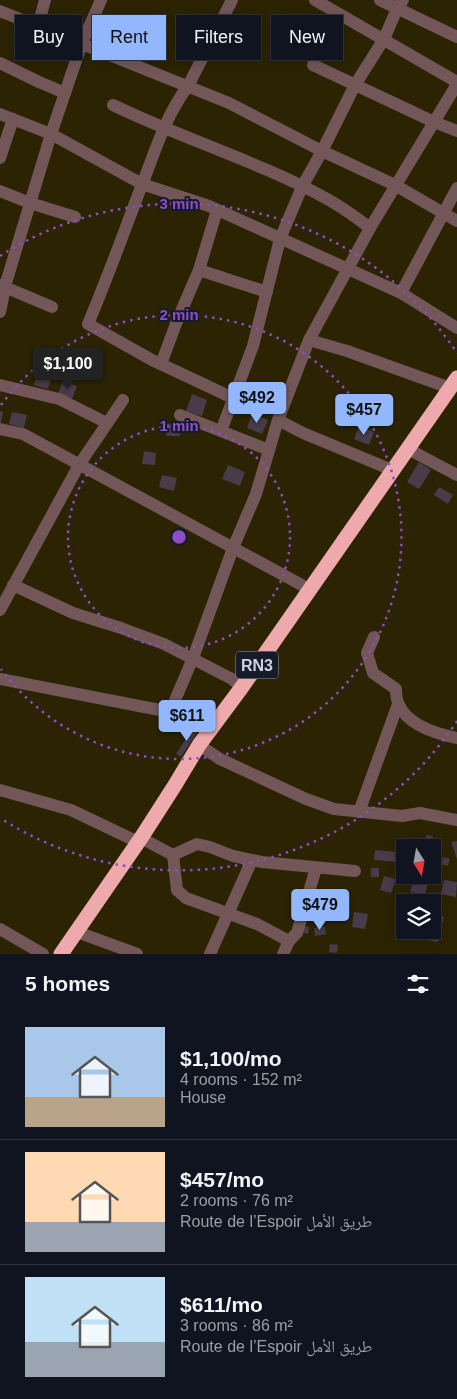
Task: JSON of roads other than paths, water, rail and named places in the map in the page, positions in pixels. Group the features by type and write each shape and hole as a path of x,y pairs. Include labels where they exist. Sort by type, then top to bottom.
{"highway":[{"name":"RN3","path":"61,954 176,785 199,745 242,688 453,383"}],"street":[{"path":"41,15 45,0"},
{"path":"102,0 82,43 229,104 322,152 395,185 457,221"},
{"path":"232,0 188,86 163,128 101,295 88,324 162,364 233,398"},
{"path":"170,712 193,658 233,548 256,494 278,420 309,340 370,228 457,83 315,0"},
{"path":"380,0 400,4 457,37"},
{"path":"221,432 253,346 280,239 302,187 322,152 355,85 384,39 400,4"},
{"path":"0,11 15,17"},
{"path":"0,312 3,287 76,60"},
{"path":"0,63 65,92"},
{"path":"313,65 457,131"},
{"path":"112,105 269,171 330,201 370,228"},
{"path":"0,114 51,134 142,184 217,210 346,270 401,293 457,328"},
{"path":"0,158 13,119"},
{"path":"401,293 457,188"},
{"path":"0,190 30,203 75,217"},
{"path":"162,364 177,321 199,270 217,210"},
{"path":"199,270 267,292"},
{"path":"3,287 52,307"},
{"path":"309,340 453,383"},
{"path":"0,385 59,399 107,423"},
{"path":"0,610 7,590 80,465 123,400"},
{"path":"180,415 269,450"},
{"path":"278,420 392,470"},
{"path":"0,429 22,434 310,590"},
{"path":"408,449 457,475"},
{"path":"7,590 164,644 232,679 242,688"},
{"path":"374,637 367,653 373,673 396,689 398,704 406,716 422,726 457,738"},
{"path":"0,679 170,712 211,729"},
{"path":"359,812 398,704"},
{"path":"199,745 220,759 306,799 334,809 402,816 420,813 457,820"},
{"path":"0,790 72,810 173,855 197,844 252,860 354,871"},
{"path":"173,855 177,890 186,898 257,924 289,941"},
{"path":"210,954 252,860"},
{"path":"283,954 289,941 297,933 316,868"},
{"path":"0,929 43,954"},
{"path":"77,932 137,954"}]}
